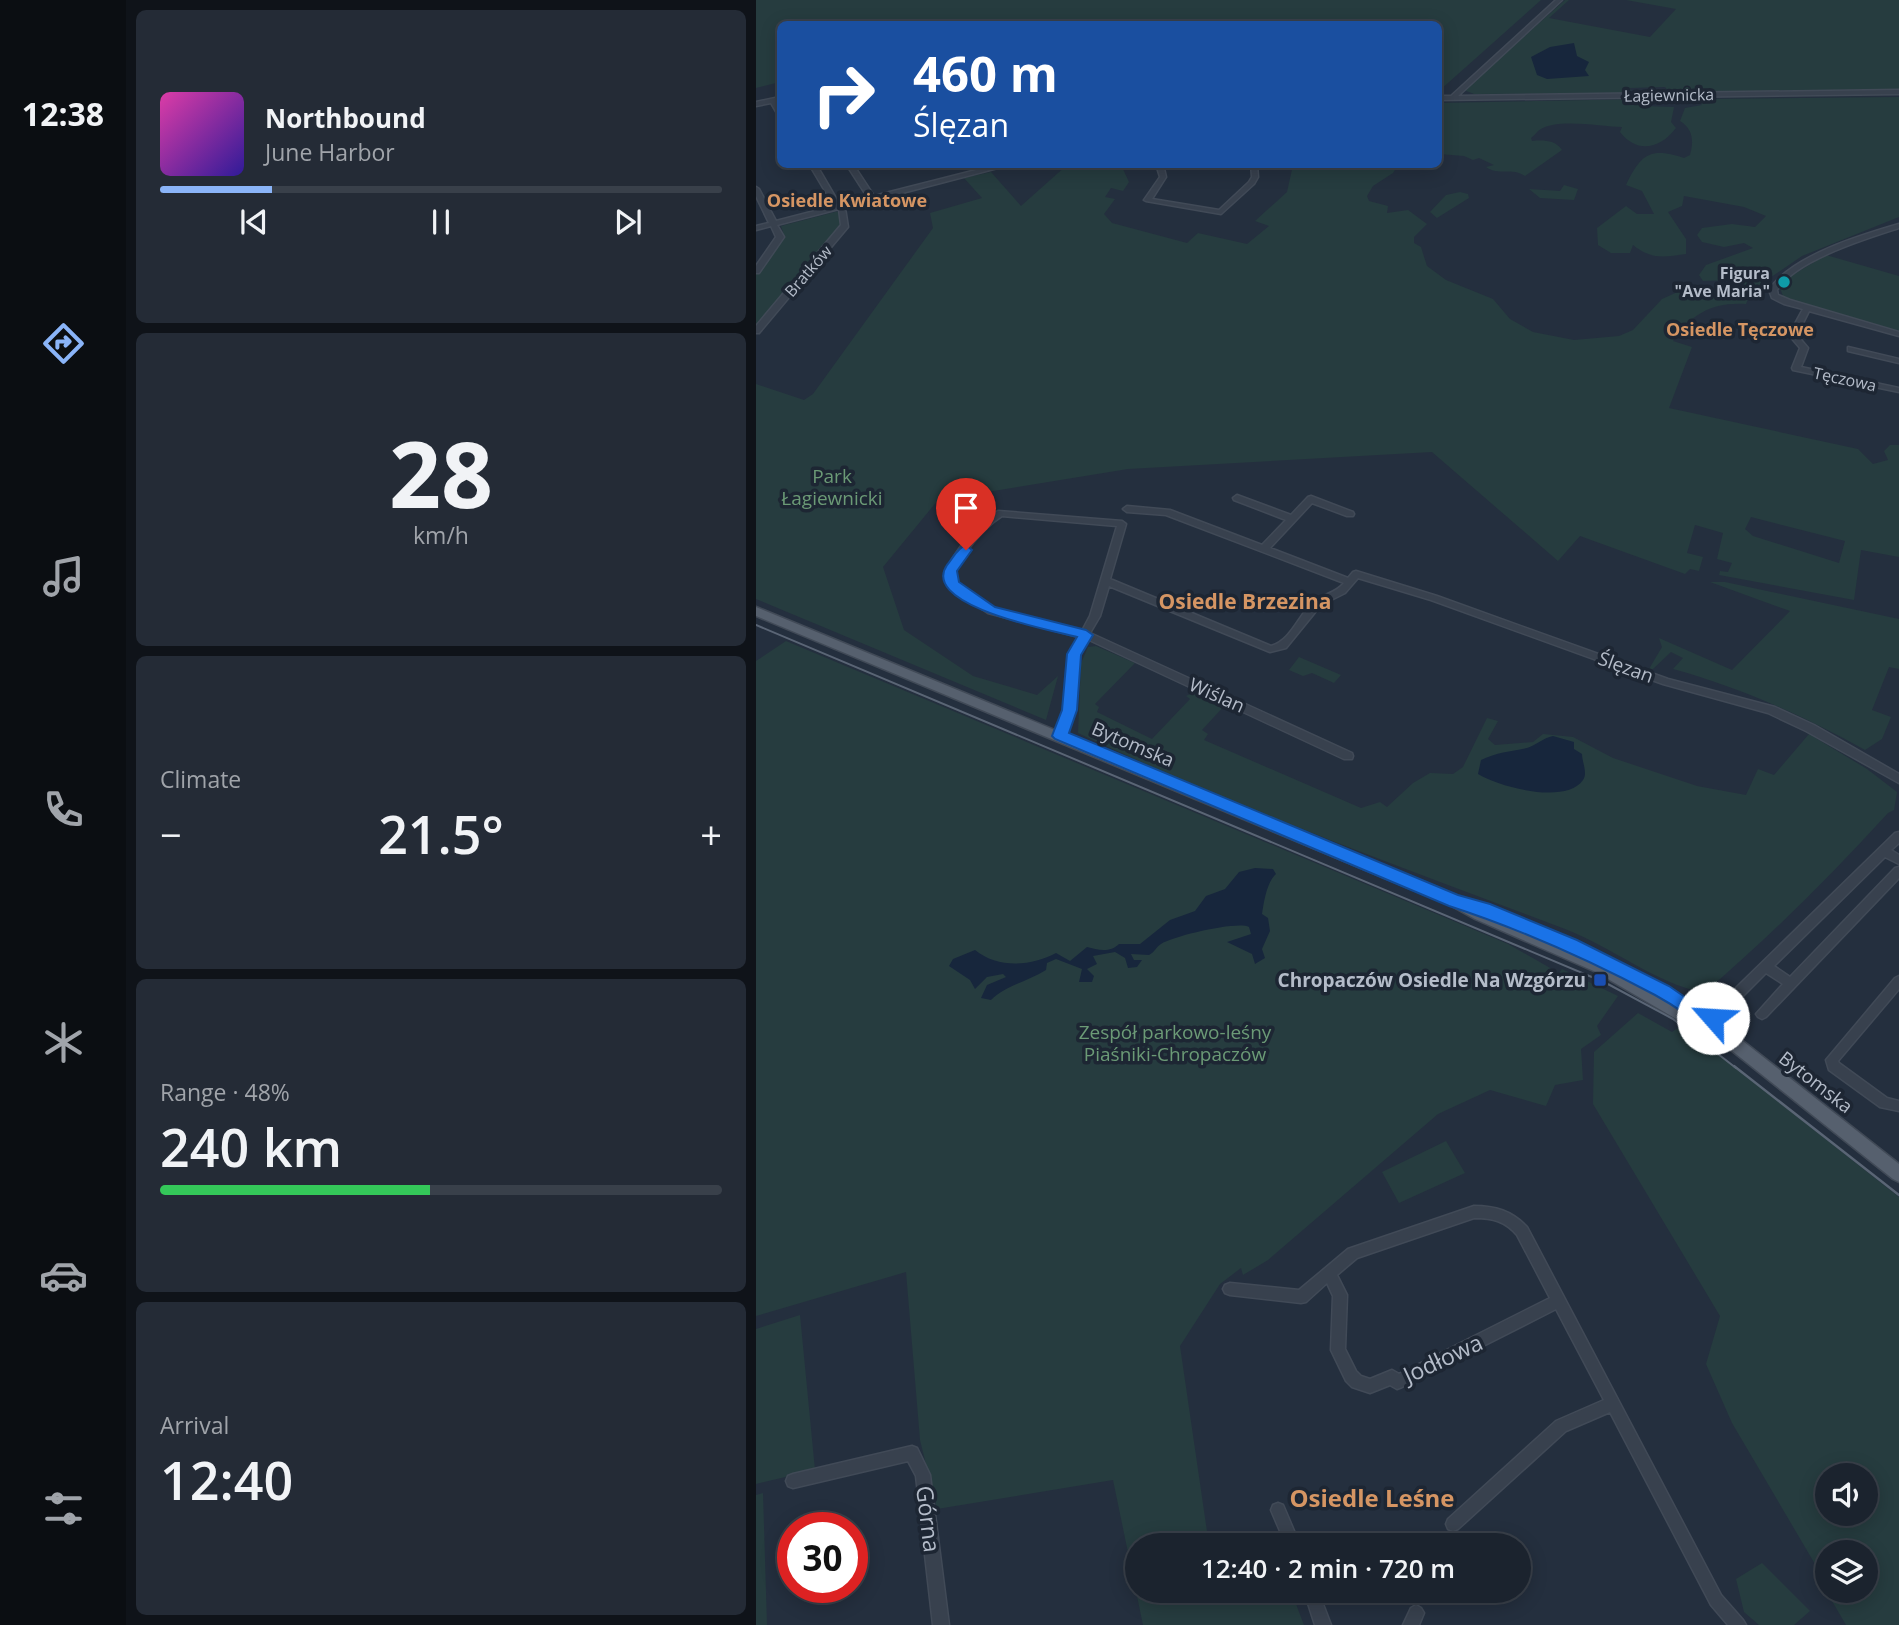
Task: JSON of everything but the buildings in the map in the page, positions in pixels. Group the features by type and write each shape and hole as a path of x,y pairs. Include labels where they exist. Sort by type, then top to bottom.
{"main road":[{"name":"Bytomska","path":"756,611 1455,901 1480,915 1601,968 1696,1022 1707,1024 1899,1174"}],"street":[{"path":"1452,98 1559,0"},
{"name":"Łagiewnicka","path":"1442,98 1899,92"},
{"path":"756,104 777,100"},
{"path":"814,168 839,207"},
{"path":"852,168 872,199"},
{"path":"756,228 994,168"},
{"path":"1160,168 1163,177 1148,200 1222,212 1252,183 1254,168"},
{"path":"756,189 775,223 780,240 756,271"},
{"name":"Bratków","path":"756,331 843,229 845,220 839,207"},
{"path":"1899,226 1821,254 1774,286 1775,296 1779,299 1899,334"},
{"name":"Tęczowa","path":"1807,308 1793,335 1804,348 1796,368 1899,390"},
{"path":"1850,349 1899,361"},
{"path":"1237,498 1292,519"},
{"path":"1264,549 1311,499 1350,514"},
{"name":"Ślęzan","path":"1127,509 1167,512 1350,582 1356,574 1406,589 1667,682 1771,710 1810,728 1899,779"},
{"name":"Wiślan","path":"1106,581 1122,524 1001,513 991,518 950,571 950,581 954,586 991,611 1086,635 1348,756"},
{"path":"1060,736 1070,710 1074,654 1086,635 1106,581 1270,649 1283,646 1318,603 1342,591 1350,582"},
{"path":"1707,1024 1899,836"},
{"path":"1884,850 1899,860"},
{"path":"1762,1014 1899,871"},
{"path":"1766,967 1791,983"},
{"path":"1899,981 1832,1060 1833,1066 1884,1104 1899,1105"},
{"path":"1230,1289 1301,1297 1353,1254 1474,1212 1494,1211 1515,1223 1522,1231 1717,1600 1738,1625"},
{"name":"Jodłowa","path":"1329,1273 1340,1295 1338,1350 1351,1376 1357,1382 1370,1386 1392,1377 1397,1382 1558,1301"},
{"path":"1453,1524 1561,1426 1613,1404"},
{"name":"Górna","path":"793,1482 912,1453 923,1475 941,1625"},
{"path":"1278,1510 1288,1533"},
{"path":"1315,1603 1323,1625"}],"green space":[{"path":"756,0 1541,0 1442,88 1442,21 777,21 777,83 756,88"},
{"path":"1565,0 1569,0 1549,18 1650,37 1676,9 1626,0 1899,0 1899,89 1670,93 1665,87 1630,88 1631,93 1474,94 1464,90"},
{"name":"Park Łagiewnicki","path":"1899,97 1899,217 1802,256 1764,282 1763,298 1749,297 1746,304 1723,305 1704,311 1688,323 1673,341 1692,347 1669,408 1858,449 1873,464 1888,460 1884,451 1890,445 1899,445 1899,557 1861,550 1854,600 1719,575 1720,571 1728,572 1732,563 1717,559 1723,533 1695,525 1687,553 1703,557 1699,571 1690,569 1685,574 1580,536 1558,561 1432,452 1128,469 938,500 883,567 904,630 973,676 1037,695 1058,676 1046,720 756,599 756,384 804,400 813,394 933,228 930,213 982,198 964,178 991,172 1021,206 1064,168 1122,168 1129,182 1123,191 1111,188 1105,197 1115,199 1104,214 1112,223 1187,243 1198,233 1247,244 1269,226 1255,221 1287,192 1292,168 1396,168 1373,186 1367,196 1369,201 1388,206 1387,213 1408,210 1427,224 1414,237 1414,243 1421,247 1427,266 1446,280 1493,299 1510,319 1533,332 1574,340 1619,336 1633,330 1662,299 1682,290 1711,294 1715,285 1732,286 1732,280 1703,281 1699,275 1706,265 1753,248 1744,243 1724,247 1702,242 1697,235 1702,228 1732,224 1755,227 1766,216 1744,207 1684,196 1682,206 1668,212 1686,239 1686,254 1652,255 1633,245 1630,253 1611,253 1598,245 1597,228 1626,206 1637,214 1654,214 1642,191 1626,185 1637,166 1648,156 1663,153 1684,158 1690,155 1691,136 1688,128 1680,121 1685,108 1702,105 1697,99","holes":["1751,517 1845,541 1839,563 1753,536 1745,529"]},
{"path":"1642,99 1646,101 1632,102 1641,106 1674,107 1671,122 1676,128 1663,141 1641,146 1634,144 1620,132 1622,127 1556,124 1546,127 1531,138 1532,141 1549,141 1562,150 1525,176 1515,172 1491,170 1486,167 1494,165 1479,158 1473,160 1464,156 1442,154 1442,103"},
{"path":"1564,185 1578,189 1574,200 1540,198 1529,189 1560,191"},
{"path":"1460,192 1468,194 1469,198 1437,218 1430,212 1446,195"},
{"path":"839,211 845,220 756,331 756,271 783,232 781,226"},
{"path":"1826,255 1899,276 1899,332 1794,302 1783,296 1780,288 1791,276"},
{"path":"1710,582 1725,582 1899,619 1899,669 1889,667 1872,710 1891,717 1882,739 1865,750 1771,704 1722,684 1673,669 1683,658 1671,652 1653,669 1649,669 1662,647 1659,638 1732,670 1790,611"},
{"name":"Zespół parkowo-leśny Piaśniki-Chropaczów","path":"786,641 1508,944 1559,973 1562,969 1618,996 1597,1026 1601,1035 1581,1049 1583,1080 1555,1085 1546,1106 1490,1090 1438,1114 1268,1260 1243,1275 1241,1268 1220,1284 1180,1346 1207,1533 1125,1533 1125,1538 1113,1480 937,1509 920,1440 906,1272 756,1316 756,661"},
{"path":"1096,646 1135,663 1095,704 1099,707 1097,712 1152,739 1190,699 1186,696 1197,691 1226,704 1202,730 1208,734 1204,740 1361,808 1380,802 1387,807 1413,783 1430,773 1453,774 1463,767 1487,718 1498,721 1488,739 1495,745 1533,742 1543,734 1573,737 1613,758 1697,786 1746,795 1758,769 1774,775 1809,734 1867,769 1897,792 1894,810 1888,813 1776,928 1704,993 1668,981 1565,929 1259,812 1078,733 1081,663 1088,647"},
{"path":"1299,657 1341,675 1334,683 1312,673 1303,676 1289,670"},
{"path":"1638,1013 1672,1032 1679,1027 1699,1039 1899,1197 1899,1625 1846,1625 1833,1603 1878,1603 1878,1540 1815,1540 1815,1564 1732,1423 1706,1364 1720,1316 1593,1104 1594,1052"},
{"path":"1446,1141 1465,1173 1399,1203 1382,1172"},
{"path":"800,1315 815,1470 756,1484 756,1329"},
{"path":"763,1493 767,1625 756,1625 756,1495"},
{"path":"1762,1563 1810,1611 1794,1625 1759,1625 1744,1612 1736,1579"},
{"name":"Zespół parkowo-leśny Piaśniki-Chropaczów","path":"1138,1603 1296,1603 1304,1625 1143,1625"}],"water":[{"path":"1574,43 1577,56 1589,62 1585,70 1589,76 1547,79 1537,75 1531,57 1550,47"},
{"path":"1553,736 1574,742 1574,749 1582,754 1584,777 1574,787 1548,793 1532,791 1501,784 1478,774 1481,760 1527,748"},
{"path":"1255,868 1273,869 1276,874 1268,887 1262,914 1268,918 1270,931 1262,949 1265,958 1255,964 1252,954 1227,942 1251,934 1249,927 1232,926 1179,937 1161,944 1149,955 1131,954 1134,960 1142,960 1137,967 1128,968 1125,958 1115,952 1093,956 1097,964 1087,969 1094,976 1092,982 1079,982 1082,969 1056,959 1047,963 1046,970 1003,991 991,1000 981,998 987,985 1006,977 1003,974 987,977 975,989 970,980 949,966 953,959 975,950 994,960 1015,964 1036,961 1056,953 1070,961 1087,947 1104,950 1119,944 1140,944 1170,920 1195,911 1206,896 1225,889 1239,872"}],"tram line":[{"path":"756,625 1606,983 1673,1019 1736,1068"},
{"path":"1734,1066 1899,1195"}],"place":[{"name":"Figura \"Ave Maria\"","path":"1784,282"},
{"name":"Chropaczów Osiedle Na Wzgórzu","path":"1600,980"}],"district":[{"name":"Osiedle Kwiatowe","path":"847,201"},
{"name":"Osiedle Tęczowe","path":"1740,330"},
{"name":"Osiedle Brzezina","path":"1245,602"},
{"name":"Osiedle Leśne","path":"1372,1499"}],"route":[{"path":"966,550 950,571 950,581 954,586 991,611 1086,635 1074,654 1070,710 1060,736 1455,901 1484,908 1571,945 1663,991 1696,1011 1707,1024 1713,1018"}]}
